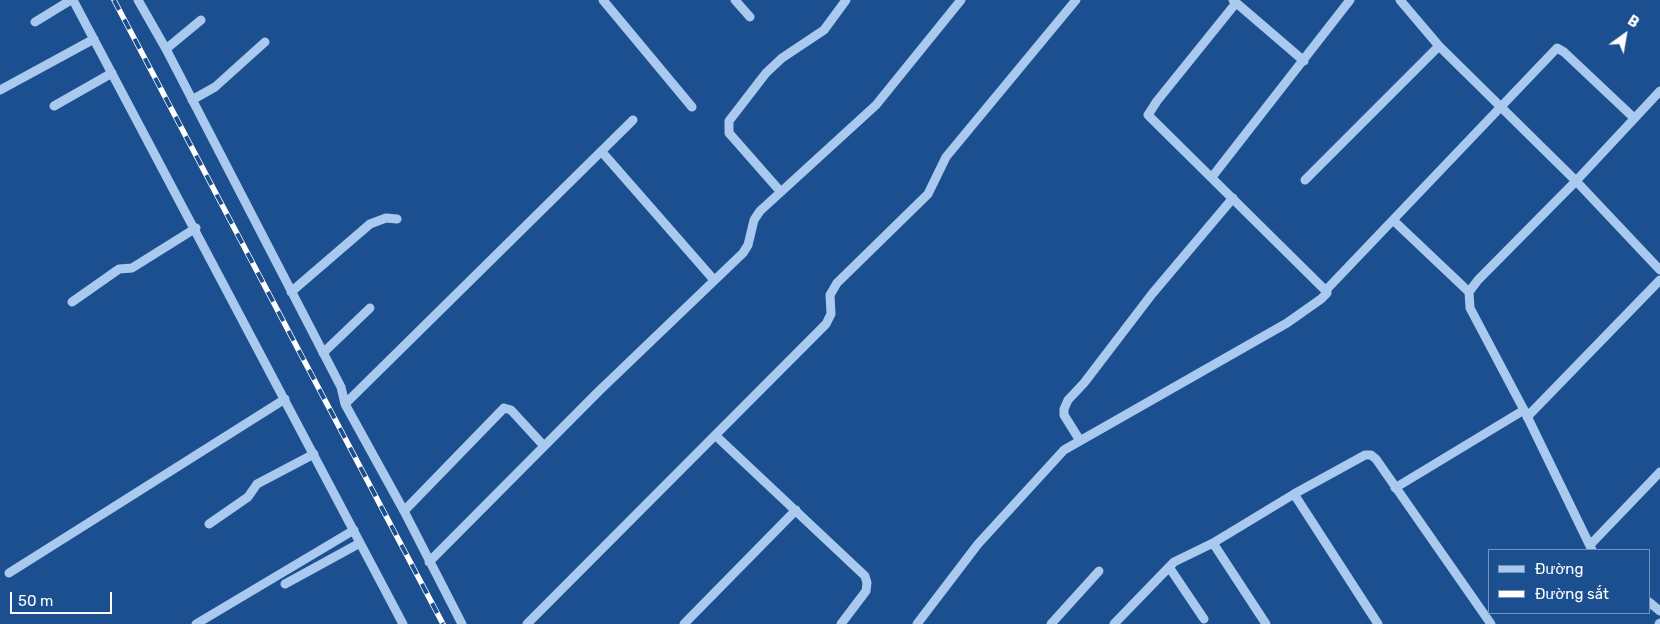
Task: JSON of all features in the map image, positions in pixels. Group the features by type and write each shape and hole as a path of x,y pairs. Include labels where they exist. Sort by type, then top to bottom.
{"street":[{"path":"35,22 72,0 196,228 403,624"},
{"path":"138,0 166,49 341,387 345,404 404,511 462,624"},
{"path":"603,0 692,107"},
{"path":"735,0 750,17"},
{"path":"780,192 729,133 729,121 766,73 782,58 824,30 846,0"},
{"path":"429,562 544,446 743,254 748,245 754,220 780,192 876,105 961,0"},
{"path":"527,624 826,324 831,314 830,295 837,283 928,194 946,157 1076,0"},
{"path":"1212,177 1350,0"},
{"path":"1400,0 1439,46 1576,181 1660,270"},
{"path":"1304,61 1234,2 1148,115 1319,284 1327,288"},
{"path":"166,49 201,20"},
{"path":"0,90 94,39"},
{"path":"192,100 215,87 265,42"},
{"path":"1305,180 1439,46"},
{"path":"917,624 978,544 1058,456 1080,440 1287,323 1321,299 1327,293 1327,288 1557,48 1564,52 1634,118"},
{"path":"54,106 112,73"},
{"path":"1659,475 1591,548 1526,413 1470,308 1469,292 1478,280 1576,181 1660,91"},
{"path":"345,404 633,120"},
{"path":"602,152 714,280"},
{"path":"1080,440 1064,415 1064,409 1068,400 1084,383 1152,294 1234,198"},
{"path":"292,292 370,224 379,220 397,219"},
{"path":"1392,220 1469,292"},
{"path":"72,302 119,270 132,268 196,228"},
{"path":"1395,488 1526,413 1660,280"},
{"path":"323,353 370,308"},
{"path":"9,573 285,399"},
{"path":"404,511 505,408 511,410 544,446"},
{"path":"715,435 865,576 868,584 863,596 841,624"},
{"path":"209,524 248,497 257,484 314,454"},
{"path":"1114,624 1169,566 1212,543 1294,494 1365,455 1371,455 1376,459 1491,624"},
{"path":"1294,494 1378,624"},
{"path":"684,624 796,510"},
{"path":"196,624 354,530"},
{"path":"285,584 360,542"},
{"path":"1212,543 1266,624"},
{"path":"1169,566 1204,619"},
{"path":"1051,624 1099,571"}],"railway":[{"path":"114,0 443,624"}]}
